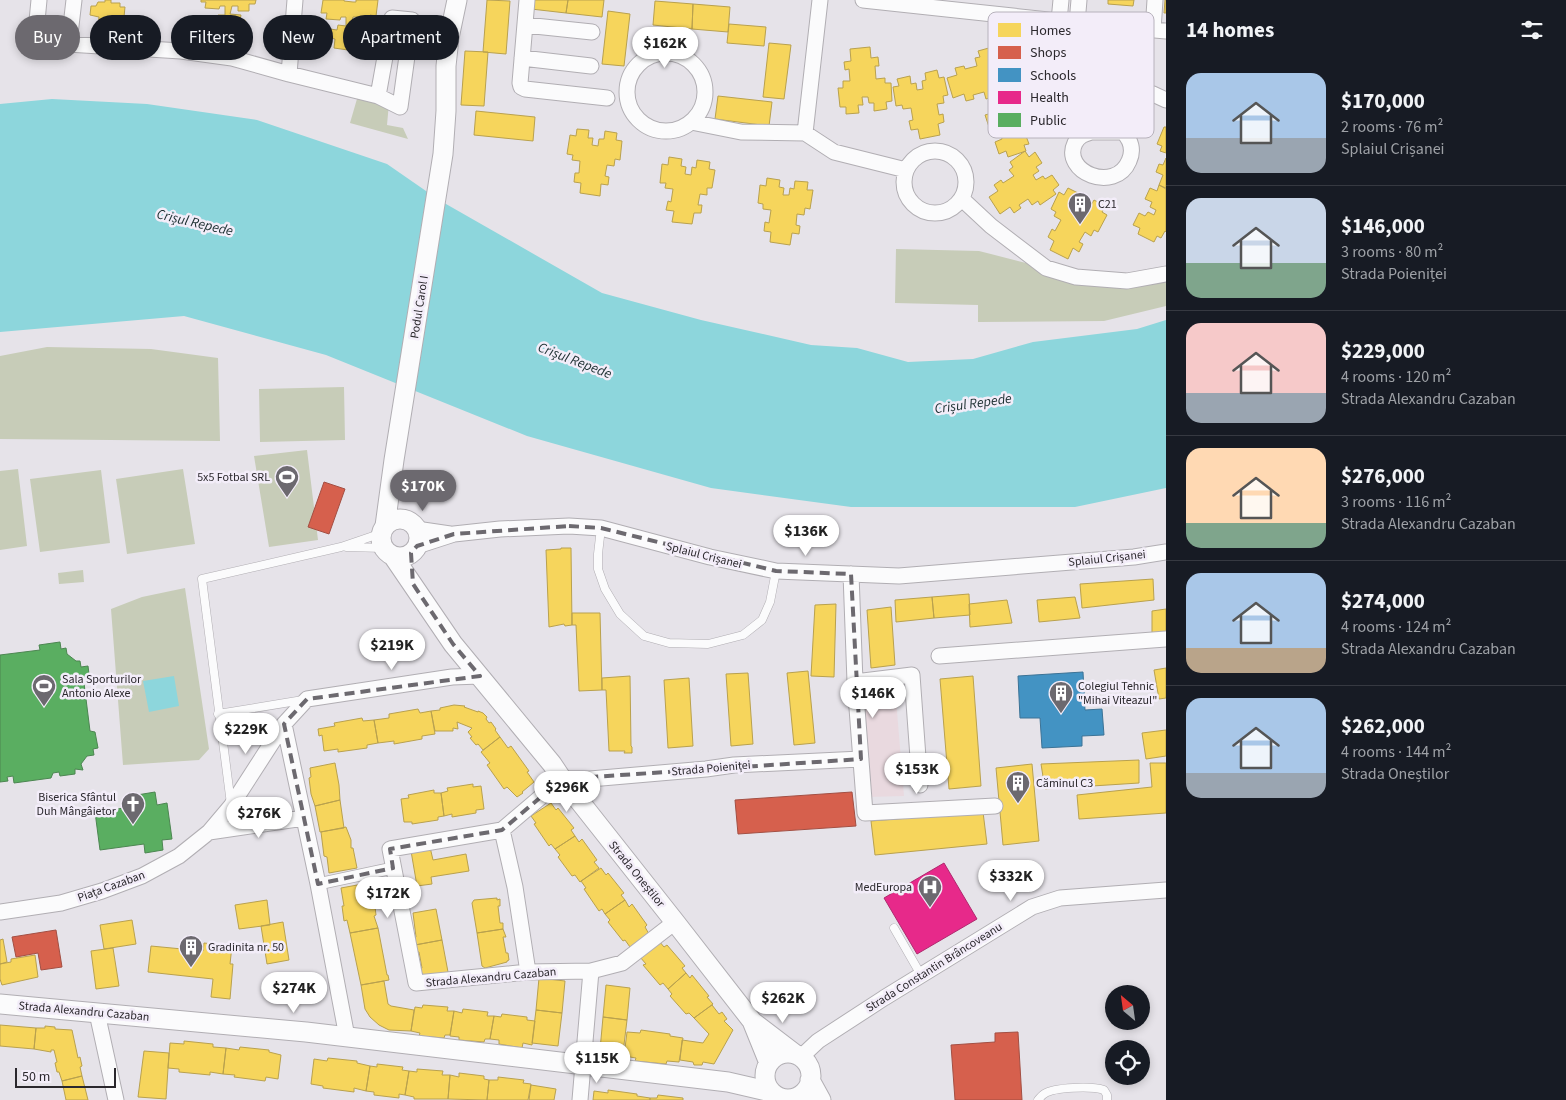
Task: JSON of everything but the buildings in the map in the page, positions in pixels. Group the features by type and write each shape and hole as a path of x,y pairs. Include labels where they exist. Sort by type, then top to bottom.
{"street":[{"path":"38,15 39,0"},
{"path":"72,15 74,0"},
{"path":"289,74 295,0"},
{"path":"456,7 469,0"},
{"path":"527,0 521,87 525,90 607,98"},
{"path":"805,133 820,0"},
{"path":"863,0 912,3 988,12"},
{"path":"1154,14 1155,0"},
{"name":"Podul Carol I","path":"391,480 442,154 446,111 446,66 449,38 456,7"},
{"path":"80,44 181,51 232,58 378,96 400,107 412,20 392,18 378,96"},
{"path":"525,25 592,32"},
{"path":"691,122 699,112 704,100 704,87 701,75 693,64 682,57 670,54 656,54 635,68 629,79 628,104 634,116 643,124 655,130 680,129 691,122 741,132 805,133 834,152 906,170"},
{"path":"522,58 591,66"},
{"path":"1154,95 1166,100"},
{"path":"928,152 944,152 957,159 965,171 966,187 962,199 956,206 947,211 932,213 918,208 907,196 904,185 906,170 918,156 928,152"},
{"path":"962,199 991,226 1046,268 1076,277 1127,281 1166,274"},
{"name":"Strada Oneștilor","path":"391,480 399,539 413,584 434,618 453,644 552,764 752,1022 798,1055"},
{"name":"Splaiul Crișanei","path":"399,539 500,529 569,526 602,528 710,557 776,572 899,576 1166,552"},
{"path":"851,574 855,682 865,813 995,806"},
{"path":"939,656 1166,639"},
{"path":"855,682 912,675 920,785"},
{"path":"209,832 231,806 284,724 307,699 452,677 480,676"},
{"path":"284,724 318,884 346,1037"},
{"name":"Strada Poieniței","path":"562,779 590,779 734,766 861,758"},
{"path":"528,972 515,887 502,830 562,779"},
{"path":"209,832 304,818"},
{"name":"Strada Alexandru Cazaban","path":"502,830 390,849 416,983 528,972 591,971 622,963 675,922"},
{"name":"Piața Cazaban","path":"0,912 61,903 142,876 179,856 209,832"},
{"path":"318,884 394,868"},
{"name":"Strada Constantin Brâncoveanu","path":"798,1055 818,1040 1032,907 1060,898 1166,890"},
{"path":"580,1100 591,971"},
{"name":"Strada Alexandru Cazaban","path":"0,1004 306,1032 728,1082 771,1092"},
{"path":"97,1012 116,1100"},
{"name":"Strada Oneștilor","path":"752,1022 768,1065"},
{"path":"810,1080 804,1092 792,1099 784,1099 777,1096 771,1092 765,1081 768,1065 780,1054 798,1055 809,1067 810,1080 821,1100"},
{"name":"Strada Alexandru Cazaban","path":"728,1082 768,1065"}],"lane":[{"path":"602,528 598,554 598,570 605,589 620,614 644,636 669,643 708,644 743,635 762,620 770,602 776,572"},
{"path":"231,806 202,579 341,547 399,539"},
{"path":"341,547 399,539"},
{"path":"218,714 307,699"},
{"path":"894,928 921,975"},
{"path":"1038,1100 1044,1094 1054,1090 1096,1088 1104,1090 1107,1100"}],"highlighted area":[{"path":"569,526 601,528 776,571 851,574 861,759 562,779 502,830 390,849 393,868 318,884 284,724 307,699 480,676 453,644 413,584 411,553 417,546 454,534"}],"shaded area":[{"path":"895,687 904,796 868,797 862,691"}],"green space":[{"path":"359,92 389,103 387,125 403,128 408,139 350,123"},
{"path":"896,249 979,251 1076,277 1166,274 1166,306 1104,321 978,322 978,305 895,303"},
{"path":"47,347 151,349 218,358 220,441 0,439 0,356"},
{"name":"5x5 Fotbal SRL","path":"344,387 345,440 260,442 259,389"},
{"name":"5x5 Fotbal SRL","path":"307,450 318,540 269,547 254,456"},
{"path":"18,469 27,546 0,550 0,471"},
{"path":"183,469 195,544 127,554 116,479"},
{"path":"101,470 110,543 40,552 30,479"},
{"path":"83,570 84,582 59,584 58,573"},
{"path":"185,588 209,749 199,760 123,765 111,609 142,597"}],"water":[{"name":"Crișul Repede","path":"52,99 147,104 257,120 387,164 439,200 602,293 701,320 811,345 857,348 908,362 973,359 1033,342 1137,329 1166,320 1166,488 1075,507 851,507 711,488 527,436 326,355 184,316 0,332 0,104"},
{"path":"174,676 179,706 149,712 143,681"}],"place":[{"name":"C21","path":"1080,225"},
{"name":"5x5 Fotbal SRL","path":"287,498"},
{"name":"Sala Sporturilor Antonio Alexe","path":"44,707"},
{"name":"Colegiul Tehnic \"Mihai Viteazul\"","path":"1061,714"},
{"name":"Căminul C3","path":"1018,804"},
{"name":"Biserica Sfântul Duh Mângâietor","path":"133,825"},
{"name":"MedEuropa","path":"930,908"},
{"name":"Gradinita nr. 50","path":"191,968"}]}
